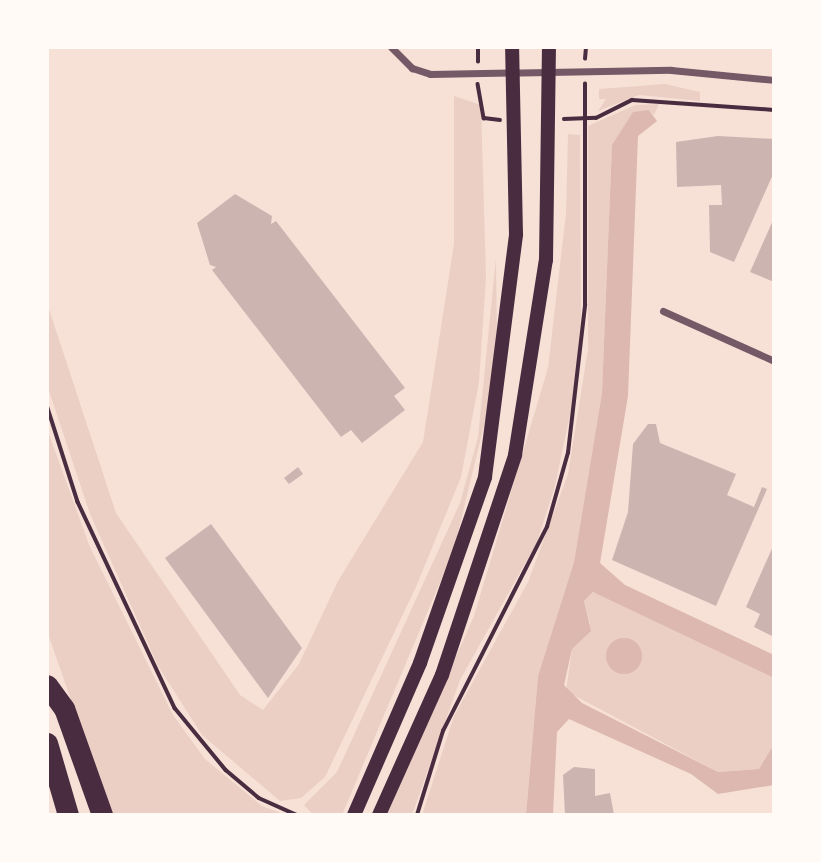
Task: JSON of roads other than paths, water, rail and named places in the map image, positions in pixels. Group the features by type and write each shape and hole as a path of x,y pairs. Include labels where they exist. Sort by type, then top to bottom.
{"highway":[{"path":"47,685 64,708 102,815"},
{"path":"47,743 68,815"}],"main road":[{"path":"354,815 421,663 485,477 516,234 512,47"},
{"path":"379,815 442,675 514,455 546,260 549,47"}],"street":[{"path":"391,47 412,68 430,74 671,70 774,80"},
{"path":"663,312 774,361"}]}
